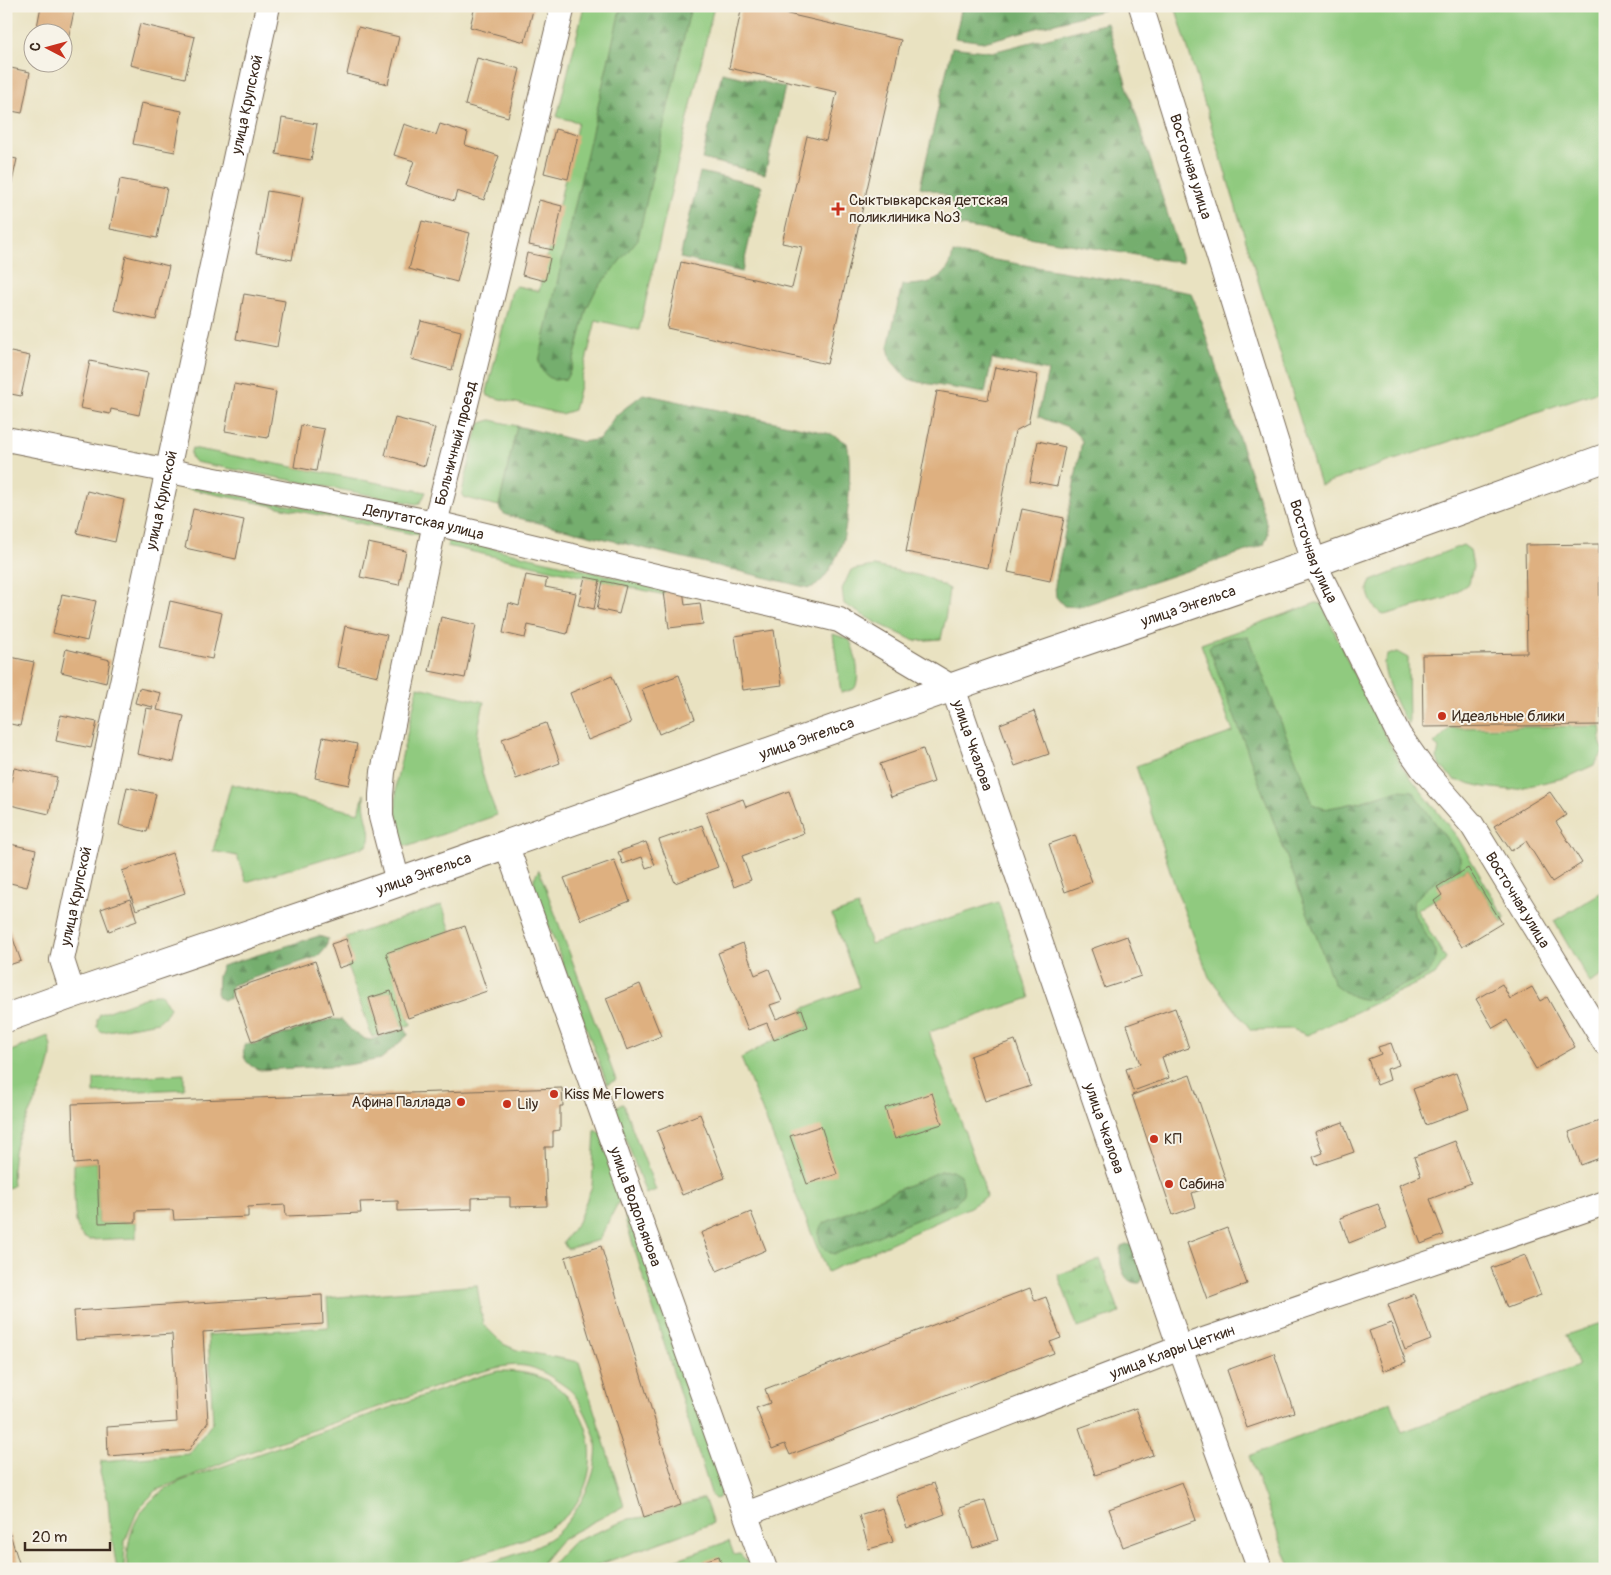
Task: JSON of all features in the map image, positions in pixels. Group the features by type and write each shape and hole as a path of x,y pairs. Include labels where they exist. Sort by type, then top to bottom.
{"street":[{"name":"улица Крупской","path":"73,994 62,960 268,6"},
{"name":"Больничный проезд","path":"398,882 382,825 382,780 435,523 563,6"},
{"name":"Восточная улица","path":"1141,6 1314,563 1399,735 1423,769 1472,825 1605,1043"},
{"name":"Депутатская улица","path":"6,439 435,523 839,620 953,688"},
{"name":"улица Энгельса","path":"6,1018 1314,563 1605,458"},
{"name":"улица Чкалова","path":"953,688 1180,1348 1260,1569"},
{"name":"улица Водопьянова","path":"506,844 765,1569"},
{"name":"улица Клары Цеткин","path":"746,1514 1180,1348 1605,1203"}],"green space":[{"path":"584,6 714,6 639,330 596,320 574,410 561,414 488,396 487,392 512,290 517,286 539,291 578,122 557,117"},
{"path":"621,6 691,6 638,239 596,290 587,308 572,367 566,379 554,380 544,373 539,361"},
{"path":"962,6 1103,6 1104,10 984,42 955,38"},
{"path":"1175,6 1605,6 1605,389 1320,485"},
{"path":"1107,23 1183,263 956,225 954,208 947,197 936,191 920,187 952,47 992,52"},
{"path":"722,73 785,87 765,174 702,159"},
{"path":"700,172 762,186 742,272 680,258"},
{"path":"953,253 1192,293 1265,518 1268,534 1264,545 1079,607 1064,606 1056,597 1055,585 1082,441 1077,434 1067,427 1038,416 1048,371 992,359 985,393 918,382 906,378 891,360 888,347 902,285 921,284 940,277 949,266"},
{"path":"643,394 831,434 847,443 850,477 842,544 827,574 818,584 809,588 506,515 501,511 499,506 517,426 583,442 600,439 615,416"},
{"path":"491,420 517,426 499,506 465,498 462,492 478,427 481,423"},
{"path":"192,448 426,492 421,502 417,504 195,462 191,455"},
{"path":"185,485 417,530 419,533 418,535 184,488"},
{"path":"450,538 664,589 665,595 447,546"},
{"path":"1463,545 1470,550 1473,567 1469,583 1447,598 1384,615 1373,605 1368,589 1371,581"},
{"path":"874,566 926,577 949,589 941,639 915,641 873,621 844,604 842,589 851,570"},
{"path":"1316,603 1322,604 1361,690 1403,768 1458,838 1505,918 1502,923 1468,868 1437,886 1442,895 1417,910 1446,959 1435,975 1307,1035 1292,1029 1251,1030 1209,977 1175,886 1136,766 1233,732 1201,644"},
{"path":"833,634 849,639 857,664 858,672 854,689 841,693"},
{"path":"1232,637 1248,637 1313,804 1324,809 1360,802 1398,790 1412,791 1460,857 1460,867 1428,887 1413,903 1414,915 1436,951 1436,958 1428,974 1373,999 1362,999 1352,996 1334,984 1209,648 1213,644"},
{"path":"1397,652 1408,658 1409,724 1392,694 1384,668 1384,662 1388,655"},
{"path":"418,687 484,702 478,732 478,753 489,795 497,815 409,846 404,845 400,840 398,832 396,782"},
{"path":"1601,726 1600,741 1604,752 1594,765 1568,777 1511,790 1484,787 1455,780 1440,766 1437,758 1439,748 1434,744 1450,728"},
{"path":"231,784 359,813 364,794 370,833 369,842 367,846 246,882 237,856 213,851"},
{"path":"539,870 616,1080 607,1084 534,885 534,878"},
{"path":"1605,890 1605,974 1590,983 1554,921"},
{"path":"998,902 1030,998 929,1032 983,1183 986,1197 970,1207 827,1272 741,1058 774,1040 808,1027 802,1009 859,987 832,915 858,906 871,944"},
{"path":"442,905 451,931 387,953 411,1025 402,1027 391,991 369,998 380,1034 372,1037 347,965 353,963 346,937"},
{"path":"319,936 328,939 326,948 319,956 232,985 230,998 224,1000 217,996 218,976 222,966"},
{"path":"155,994 161,994 170,1008 158,1022 102,1032 97,1027 97,1020 100,1014"},
{"path":"331,1019 342,1020 352,1031 365,1039 371,1040 406,1029 408,1035 381,1059 347,1065 260,1070 248,1063 244,1057 246,1044 254,1044"},
{"path":"48,1036 51,1048 48,1070 16,1144 13,1186 6,1189 6,1053"},
{"path":"184,1074 184,1089 94,1093 94,1079"},
{"path":"623,1104 656,1190 646,1194 614,1107"},
{"path":"595,1130 601,1133 622,1195 599,1240 567,1249 563,1242 578,1222 592,1186"},
{"path":"97,1162 99,1223 136,1222 136,1238 89,1240 82,1236 79,1231 76,1223 74,1164"},
{"path":"952,1170 960,1175 963,1184 961,1198 954,1204 835,1254 830,1253 823,1247 819,1238 822,1224 940,1171"},
{"path":"627,1211 723,1484 719,1498 715,1499 712,1496 625,1219"},
{"path":"1126,1244 1134,1246 1142,1265 1143,1275 1140,1283 1134,1283 1129,1280 1122,1270 1121,1251 1122,1246"},
{"path":"1100,1259 1120,1313 1078,1328 1058,1275"},
{"path":"477,1285 483,1324 503,1344 517,1350 579,1362 624,1506 560,1541 537,1569 470,1569 527,1550 557,1533 580,1503 595,1466 595,1437 575,1395 559,1382 539,1370 519,1365 505,1366 473,1374 244,1454 157,1490 139,1508 125,1541 124,1569 117,1569 110,1528 108,1500 100,1473 101,1461 189,1454 213,1422 208,1335 329,1327 327,1298"},
{"path":"1605,1322 1605,1569 1291,1569 1249,1456 1391,1402 1402,1432 1578,1366 1566,1335"},
{"path":"498,1371 527,1373 547,1380 567,1397 578,1411 586,1428 590,1445 587,1481 580,1497 569,1513 550,1528 437,1569 127,1569 127,1553 133,1527 147,1506 167,1488 181,1481"},
{"path":"6,1383 13,1404 9,1413 6,1413"},
{"path":"704,1498 713,1523 587,1569 550,1569 553,1563 573,1542 629,1519 644,1517"},
{"path":"729,1541 734,1555 740,1554 747,1561 751,1569 649,1569"}],"building":[{"path":"41,6 75,6 72,22 38,22"},
{"path":"475,6 534,6 525,42 470,27"},
{"path":"742,6 753,6 901,40 827,364 667,328 681,262 792,288 802,247 782,243 807,136 826,141 837,92 729,68"},
{"path":"140,24 195,37 185,78 130,65"},
{"path":"358,27 399,37 388,84 347,74"},
{"path":"477,58 520,69 508,117 465,105"},
{"path":"6,67 22,70 22,72 30,72 22,113 6,110"},
{"path":"141,103 182,111 175,152 133,144"},
{"path":"6,113 12,115 7,141 6,141"},
{"path":"282,118 317,124 311,160 276,154"},
{"path":"404,124 436,135 440,124 468,133 465,145 499,156 484,200 457,191 454,201 406,185 414,161 394,155"},
{"path":"555,129 578,135 568,179 544,173"},
{"path":"6,157 17,159 9,196 6,195"},
{"path":"120,179 167,188 157,238 110,229"},
{"path":"267,191 303,197 292,260 256,253"},
{"path":"539,200 562,206 553,250 529,245"},
{"path":"422,221 470,233 457,282 409,269"},
{"path":"527,253 550,258 545,281 522,275"},
{"path":"126,256 169,266 156,320 114,310"},
{"path":"244,294 285,301 277,347 236,339"},
{"path":"421,321 461,331 452,370 411,359"},
{"path":"6,351 30,356 21,396 6,393"},
{"path":"90,361 148,373 139,415 111,409 110,414 80,408"},
{"path":"995,367 1038,375 1028,424 1015,431 988,568 906,552 937,391 988,400"},
{"path":"234,384 276,392 268,438 225,431"},
{"path":"395,418 435,428 425,466 385,455"},
{"path":"301,425 324,429 316,471 294,467"},
{"path":"1038,441 1065,447 1057,486 1030,481"},
{"path":"87,491 124,500 115,542 77,533"},
{"path":"193,509 244,520 236,559 185,548"},
{"path":"1022,509 1064,518 1050,581 1008,572"},
{"path":"368,543 406,551 399,585 360,577"},
{"path":"1599,544 1601,725 1423,727 1422,655 1527,653 1525,545"},
{"path":"526,575 547,579 545,587 576,593 567,634 528,625 525,638 503,633 509,603 519,606"},
{"path":"585,577 600,580 594,609 578,605"},
{"path":"603,581 626,586 619,614 597,609"},
{"path":"683,589 685,605 700,603 703,624 669,628 664,592"},
{"path":"62,594 96,601 87,641 53,633"},
{"path":"170,601 222,613 212,659 160,648"},
{"path":"441,617 476,625 465,678 429,671"},
{"path":"345,626 387,635 378,676 337,667"},
{"path":"774,630 782,685 743,690 735,636"},
{"path":"66,649 110,660 106,683 61,672"},
{"path":"6,656 34,662 20,726 6,723"},
{"path":"679,675 695,719 659,734 642,689"},
{"path":"612,676 631,723 588,740 570,693"},
{"path":"139,688 161,693 157,710 184,716 174,762 137,754 146,708 152,709 153,707 135,703"},
{"path":"1034,711 1049,754 1015,766 1000,724"},
{"path":"61,715 97,722 91,748 56,741"},
{"path":"546,723 560,763 516,779 502,739"},
{"path":"323,737 357,744 349,785 315,778"},
{"path":"923,749 934,782 891,797 880,764"},
{"path":"14,768 57,777 49,814 6,804"},
{"path":"127,787 156,794 147,832 119,825"},
{"path":"789,791 804,833 742,856 751,880 734,887 706,812 743,799 746,807"},
{"path":"1550,792 1566,815 1556,822 1582,863 1552,882 1526,841 1511,851 1494,826"},
{"path":"702,825 718,867 675,883 659,840"},
{"path":"1075,835 1092,882 1065,892 1049,844"},
{"path":"646,842 655,865 646,868 642,857 623,864 618,852"},
{"path":"6,843 36,850 27,887 6,882"},
{"path":"172,853 185,893 136,910 122,871"},
{"path":"614,860 630,901 581,920 564,878"},
{"path":"1468,868 1502,923 1462,947 1434,901 1442,895 1437,887"},
{"path":"130,899 137,921 109,931 101,909"},
{"path":"6,919 21,961 6,966"},
{"path":"465,926 487,991 408,1018 386,953"},
{"path":"1127,936 1141,976 1105,988 1091,949"},
{"path":"346,939 354,963 339,968 331,944"},
{"path":"743,943 755,975 769,969 782,1001 770,1005 776,1019 802,1009 808,1027 774,1040 767,1023 748,1030 718,953"},
{"path":"315,961 333,1014 252,1042 233,989"},
{"path":"640,984 661,1036 627,1050 606,998"},
{"path":"1502,984 1510,999 1532,987 1540,1001 1547,997 1575,1047 1536,1069 1507,1020 1493,1028 1476,999"},
{"path":"391,991 402,1027 380,1034 369,998"},
{"path":"1175,1008 1189,1048 1162,1057 1169,1078 1133,1091 1126,1069 1140,1064 1127,1025"},
{"path":"1015,1040 1031,1086 985,1101 970,1056"},
{"path":"1391,1043 1399,1065 1387,1069 1390,1080 1377,1085 1368,1059 1381,1054 1378,1047"},
{"path":"1456,1073 1469,1109 1426,1125 1413,1089"},
{"path":"1190,1075 1226,1181 1192,1193 1196,1207 1173,1215 1132,1095"},
{"path":"562,1088 563,1106 560,1106 560,1130 553,1131 553,1147 545,1147 547,1206 510,1207 510,1197 490,1197 472,1198 472,1209 398,1211 398,1201 360,1202 361,1213 286,1216 285,1205 248,1207 248,1217 174,1220 173,1210 136,1211 136,1222 99,1223 97,1162 74,1164 72,1104"},
{"path":"932,1093 942,1124 895,1139 885,1108"},
{"path":"700,1114 725,1178 682,1195 657,1131"},
{"path":"1605,1119 1605,1156 1581,1165 1569,1132"},
{"path":"1343,1122 1354,1152 1316,1165 1313,1157 1323,1153 1315,1132"},
{"path":"821,1126 837,1174 807,1184 790,1136"},
{"path":"1455,1141 1471,1183 1430,1199 1444,1235 1421,1244 1399,1185 1421,1176 1414,1157"},
{"path":"1378,1204 1387,1228 1349,1243 1340,1218"},
{"path":"751,1212 766,1250 717,1271 701,1233"},
{"path":"1227,1228 1247,1284 1207,1299 1187,1243"},
{"path":"601,1246 681,1505 644,1517 565,1257"},
{"path":"1525,1255 1541,1295 1507,1308 1491,1268"},
{"path":"1030,1288 1035,1301 1046,1297 1061,1338 1050,1342 1054,1353 790,1455 785,1444 772,1449 756,1408 770,1403 765,1389"},
{"path":"1414,1294 1431,1340 1405,1350 1388,1304"},
{"path":"322,1295 323,1324 203,1332 208,1422 189,1450 108,1456 107,1427 177,1422 172,1334 76,1340 74,1311"},
{"path":"1391,1323 1406,1362 1383,1371 1369,1331"},
{"path":"1274,1353 1294,1412 1247,1428 1227,1370"},
{"path":"1136,1408 1153,1455 1095,1475 1079,1428"},
{"path":"1182,1482 1196,1520 1123,1547 1109,1509"},
{"path":"934,1483 945,1514 907,1528 896,1496"},
{"path":"985,1500 998,1540 973,1548 960,1508"},
{"path":"882,1508 893,1542 869,1549 859,1515"},
{"path":"10,1534 21,1569 6,1569 6,1536"},
{"path":"719,1556 723,1569 688,1569 687,1567"}],"place":[{"name":"Сыктывкарская детская поликлиника №3","path":"838,209"},
{"name":"Идеальные блики","path":"1442,716"},
{"name":"Kiss Me Flowers","path":"554,1094"},
{"name":"Афина Паллада","path":"461,1102"},
{"name":"Lily","path":"507,1104"},
{"name":"КП","path":"1154,1139"},
{"name":"Сабина","path":"1169,1184"}]}
